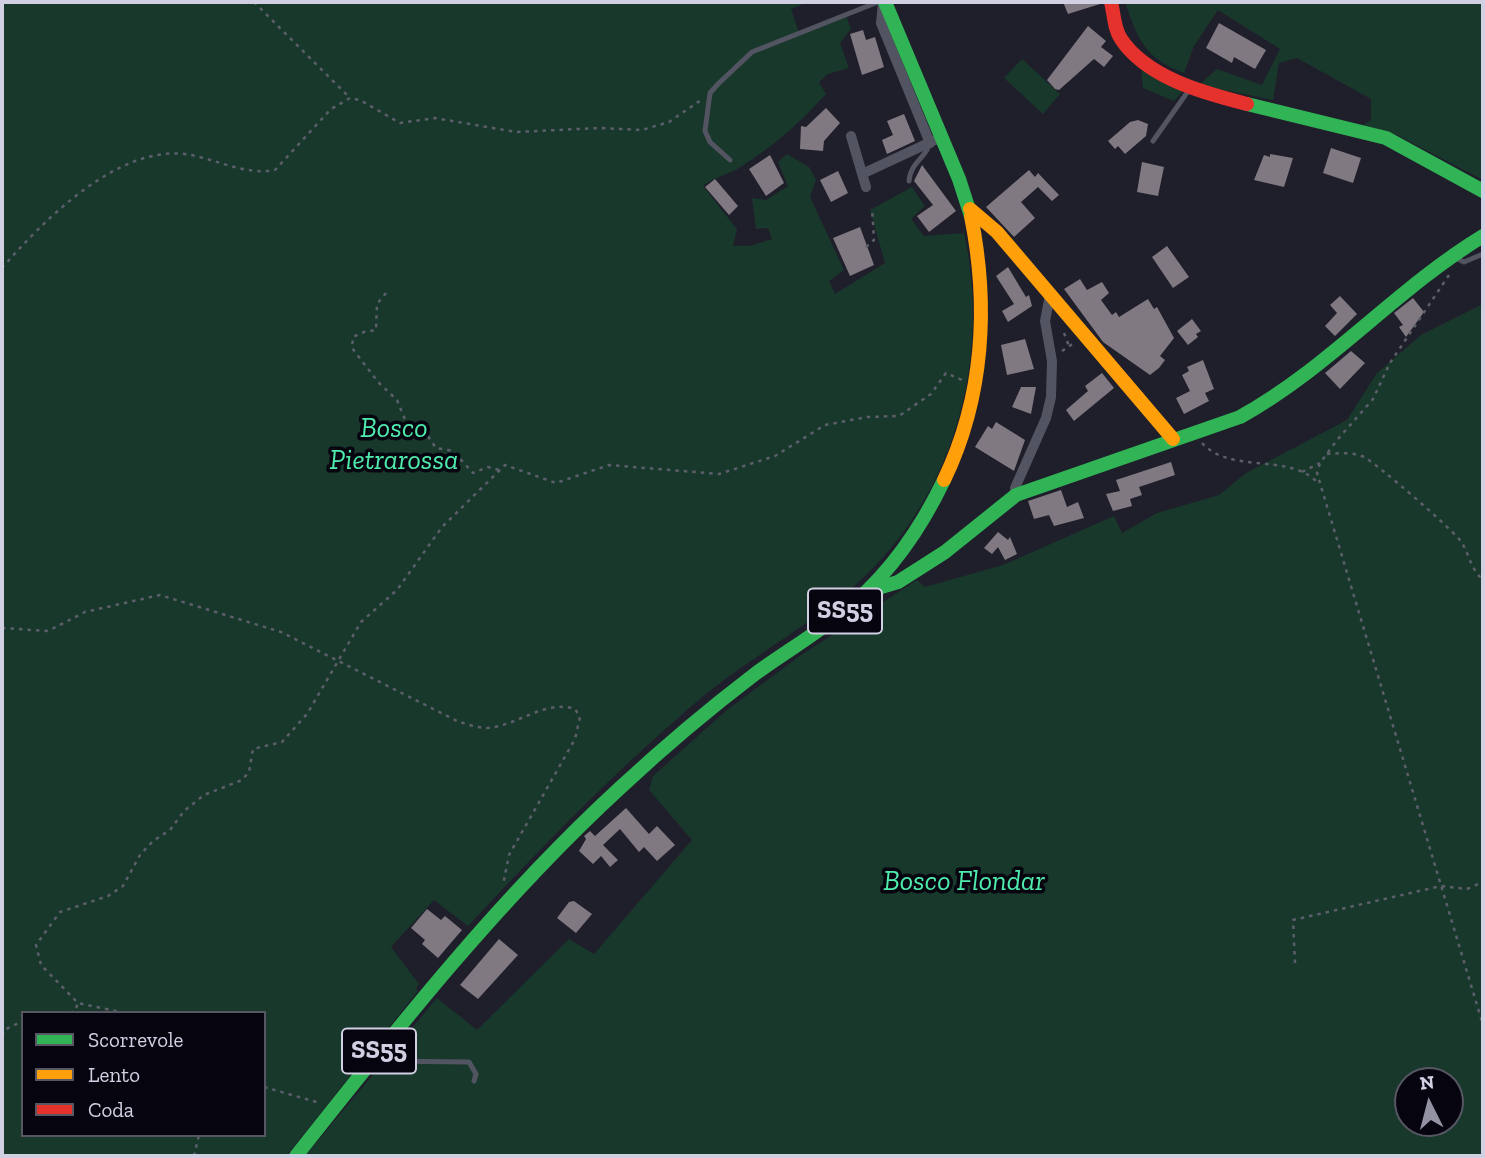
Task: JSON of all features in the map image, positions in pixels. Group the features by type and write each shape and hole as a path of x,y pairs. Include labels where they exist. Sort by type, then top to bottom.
{"main road":[{"name":"SS55","path":"296,1156 425,994 508,900 610,797 684,732 868,591 904,548 932,504 955,456 975,385 981,303 979,261 970,209 936,140 882,2"},
{"path":"1111,2 1120,38 1132,54 1164,75 1191,87 1378,135 1483,191"},
{"path":"970,209 997,232 1173,439"},
{"path":"868,591 898,582 936,558 975,530 1016,495 1240,417 1268,402 1450,256 1483,236"}],"street":[{"path":"851,136 866,187"},
{"path":"862,174 936,140"},
{"path":"1016,495 1015,488 1046,418 1052,361 1045,321 1049,295"}],"lane":[{"path":"730,160 710,142 705,131 710,93 752,52 882,2"},
{"path":"1153,141 1191,87"},
{"path":"909,181 910,170 936,140"},
{"path":"1450,256 1464,262 1483,254"},
{"path":"370,1061 469,1062 476,1074 474,1081"}],"path":[{"path":"254,2 350,99"},
{"path":"2,268 28,238 68,202 121,169 163,155 183,154 247,169 275,170 331,109 350,99 360,100 400,123 435,118 516,132 600,128 642,130 669,122 710,93"},
{"path":"866,247 874,240 872,208"},
{"path":"1450,256 1450,273 1390,363 1373,399 1320,463 1317,473 1483,1025"},
{"path":"386,293 377,304 376,330 353,337 352,348 357,358 397,400 406,422 423,429 436,448 453,451 473,473 488,467 499,470"},
{"path":"1052,361 1065,348 1086,339"},
{"path":"116,1011 78,1003 41,965 36,945 60,912 108,895 123,886 140,855 153,841 170,830 184,811 204,795 242,780 249,772 253,749 282,742 307,714 361,622 397,590 442,527 505,465 556,483 609,465 719,474 775,456 825,425 867,416 899,415 931,394 946,373 975,385"},
{"path":"1193,432 1206,447 1220,454 1302,472 1319,483"},
{"path":"1327,454 1344,453 1366,458 1450,528 1462,542 1474,572 1483,580"},
{"path":"1302,472 1320,463"},
{"path":"2,628 48,631 85,612 160,595 281,632 457,721 473,726 493,728 543,710 561,706 575,709 580,717 575,739 509,855 503,885 508,900"},
{"path":"1295,963 1293,920 1441,886 1467,889 1483,882"},
{"path":"75,1011 78,1003"},
{"path":"2,1036 6,1029 21,1022"},
{"path":"266,1088 333,1108"},
{"path":"194,1156 199,1137"}],"green space":[{"name":"Bosco Pietrarossa","path":"2,2 808,2 791,9 799,33 846,15 851,29 840,43 849,68 828,74 819,82 826,94 776,142 737,169 703,186 737,229 733,246 750,246 772,239 768,228 756,229 752,198 766,200 788,186 778,162 787,154 809,167 816,180 810,197 844,270 829,281 835,294 885,263 870,210 912,187 925,206 911,219 924,236 964,233 971,277 973,322 969,367 961,411 947,454 928,495 903,532 874,567 832,604 716,686 664,730 578,812 468,926 434,900 391,947 419,984 416,989 418,991 286,1156 2,1156"},
{"path":"1125,2 1483,2 1483,180 1397,135 1363,125 1371,120 1371,99 1297,58 1279,63 1273,100 1199,85 1217,69 1262,85 1280,49 1218,10 1194,46 1184,73 1160,61 1144,46"},
{"path":"1022,59 1060,94 1043,114 1004,78"},
{"path":"1141,67 1186,88 1174,101 1143,88"},
{"name":"Bosco Flondar","path":"1483,304 1483,1156 305,1156 437,998 477,1030 569,939 594,954 692,840 649,790 653,776 727,710 801,655 917,580 925,587 1003,565 1114,516 1122,533 1157,513 1219,495 1246,473 1347,420 1377,373 1421,335"}],"building":[{"path":"1063,2 1100,2 1100,4 1068,14"},
{"path":"1219,23 1266,50 1255,69 1234,57 1232,63 1206,48"},
{"path":"1088,26 1106,41 1101,47 1113,56 1104,67 1094,59 1059,90 1055,89 1047,80"},
{"path":"863,30 866,40 875,37 884,67 862,75 850,34"},
{"path":"826,108 840,123 824,141 823,151 800,149 801,126 806,127"},
{"path":"904,114 915,141 887,154 882,140 893,135 887,121"},
{"path":"1138,120 1148,124 1146,136 1125,154 1118,146 1115,149 1108,141 1130,122"},
{"path":"1331,148 1361,158 1353,183 1323,173"},
{"path":"1270,154 1293,158 1284,187 1254,180 1264,155 1270,157"},
{"path":"770,155 784,183 766,196 749,169"},
{"path":"1142,162 1164,167 1158,196 1137,192"},
{"path":"922,165 956,211 929,232 917,216 933,205 914,181"},
{"path":"1029,170 1035,177 1038,173 1059,195 1052,201 1038,187 1021,202 1035,218 1014,237 986,207"},
{"path":"838,171 848,193 831,202 820,180"},
{"path":"715,179 738,206 729,215 705,187"},
{"path":"860,227 874,265 850,276 833,238"},
{"path":"1167,246 1189,277 1173,288 1152,257"},
{"path":"1008,267 1026,297 1029,295 1032,306 1008,322 1002,311 1014,304 996,276"},
{"path":"1080,279 1087,290 1102,282 1109,293 1101,300 1112,315 1116,312 1119,317 1148,299 1154,309 1157,307 1174,338 1160,356 1165,360 1159,368 1150,375 1103,342 1064,289"},
{"path":"1340,296 1357,314 1335,336 1325,326 1337,313 1330,305"},
{"path":"1413,298 1424,312 1406,337 1399,327 1403,325 1394,313"},
{"path":"1192,319 1201,331 1188,345 1177,331"},
{"path":"1025,339 1034,369 1007,375 1001,345"},
{"path":"1351,351 1365,363 1340,389 1325,373"},
{"path":"1203,360 1214,389 1205,393 1209,401 1184,414 1176,398 1190,391 1182,375 1189,371 1187,367"},
{"path":"1102,373 1114,388 1074,421 1066,410 1088,391 1085,386"},
{"path":"1021,387 1036,387 1031,414 1012,407"},
{"path":"996,422 1025,440 1014,471 975,447 988,426 992,429"},
{"path":"1171,462 1175,475 1139,487 1142,495 1130,499 1132,506 1113,511 1106,494 1120,491 1116,480"},
{"path":"1061,490 1067,507 1078,502 1084,518 1054,526 1049,515 1034,519 1028,501"},
{"path":"998,532 1008,540 1010,537 1017,554 1005,560 998,547 992,554 984,548"},
{"path":"626,808 649,834 657,826 675,845 657,861 644,847 639,852 620,829 603,845 618,860 610,867 601,856 593,864 579,851 586,839 584,836 590,831 595,836"},
{"path":"574,901 592,914 576,933 557,918 569,902"},
{"path":"427,909 441,920 445,916 462,930 438,958 422,944 425,940 411,928"},
{"path":"499,939 518,955 478,999 460,985"}],"traffic: fast":[{"path":"885,2 959,179 971,216"},
{"path":"1247,104 1386,138 1483,191"},
{"path":"868,591 898,582 945,552 1016,495 1240,417 1303,376 1421,280 1483,236"},
{"path":"296,1156 451,965 576,829 654,757 721,701 830,622 868,590 905,546 944,480"}],"traffic: slow":[{"path":"970,209 997,232 1173,439"},
{"path":"944,480 968,416 979,350 980,283 971,216"}],"traffic: jam":[{"path":"1111,2 1121,39 1132,53 1146,64 1195,89 1247,104"}]}
